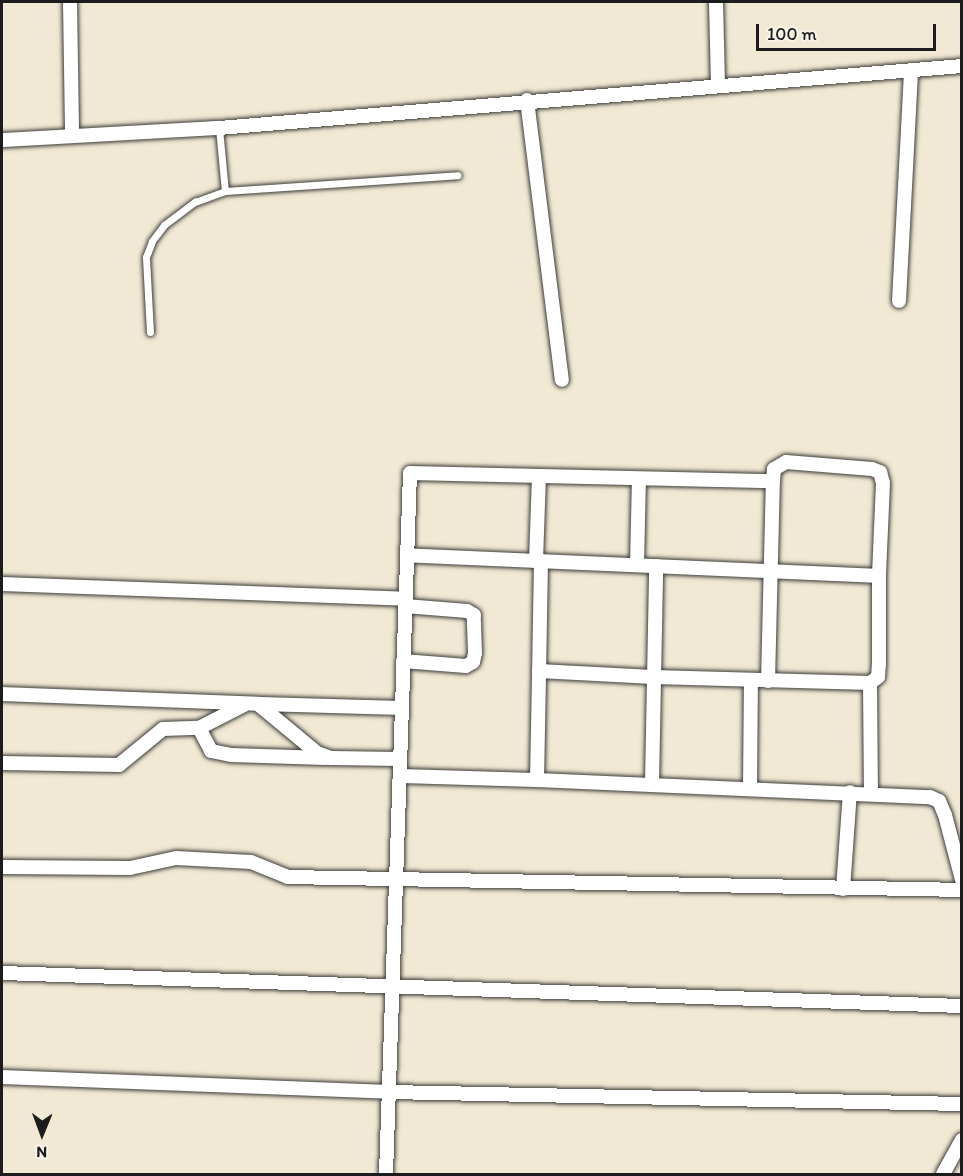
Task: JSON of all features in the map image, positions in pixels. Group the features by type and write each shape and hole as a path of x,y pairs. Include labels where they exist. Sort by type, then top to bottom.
{"street":[{"path":"70,2 72,135"},
{"path":"716,2 718,85"},
{"path":"2,140 219,128 527,100 962,66"},
{"path":"899,301 911,70"},
{"path":"527,100 562,380"},
{"path":"540,671 653,677 768,681 870,683 878,677 879,664 879,576 883,483 880,472 786,462 774,469 768,681"},
{"path":"386,1174 410,473 773,482"},
{"path":"537,780 540,671 539,477"},
{"path":"637,566 639,480"},
{"path":"407,555 879,576"},
{"path":"652,784 656,566"},
{"path":"2,584 405,603 467,611 474,615 476,653 473,662 466,666 403,661"},
{"path":"750,788 752,680"},
{"path":"870,683 871,793"},
{"path":"2,694 402,708"},
{"path":"2,763 119,765 137,746 163,729 199,728 252,704"},
{"path":"252,704 317,753 331,758"},
{"path":"199,728 211,751 231,755 400,759"},
{"path":"400,777 652,784 930,796 939,801 962,880"},
{"path":"843,889 850,792"},
{"path":"2,867 130,868 176,858 251,862 288,877 962,890"},
{"path":"2,973 393,984 962,1006"},
{"path":"2,1077 389,1092 962,1104"},
{"path":"943,1174 962,1140"}],"lane":[{"path":"219,128 225,191"},
{"path":"150,332 146,256 152,241 164,225 195,202 225,191 457,175"}]}
